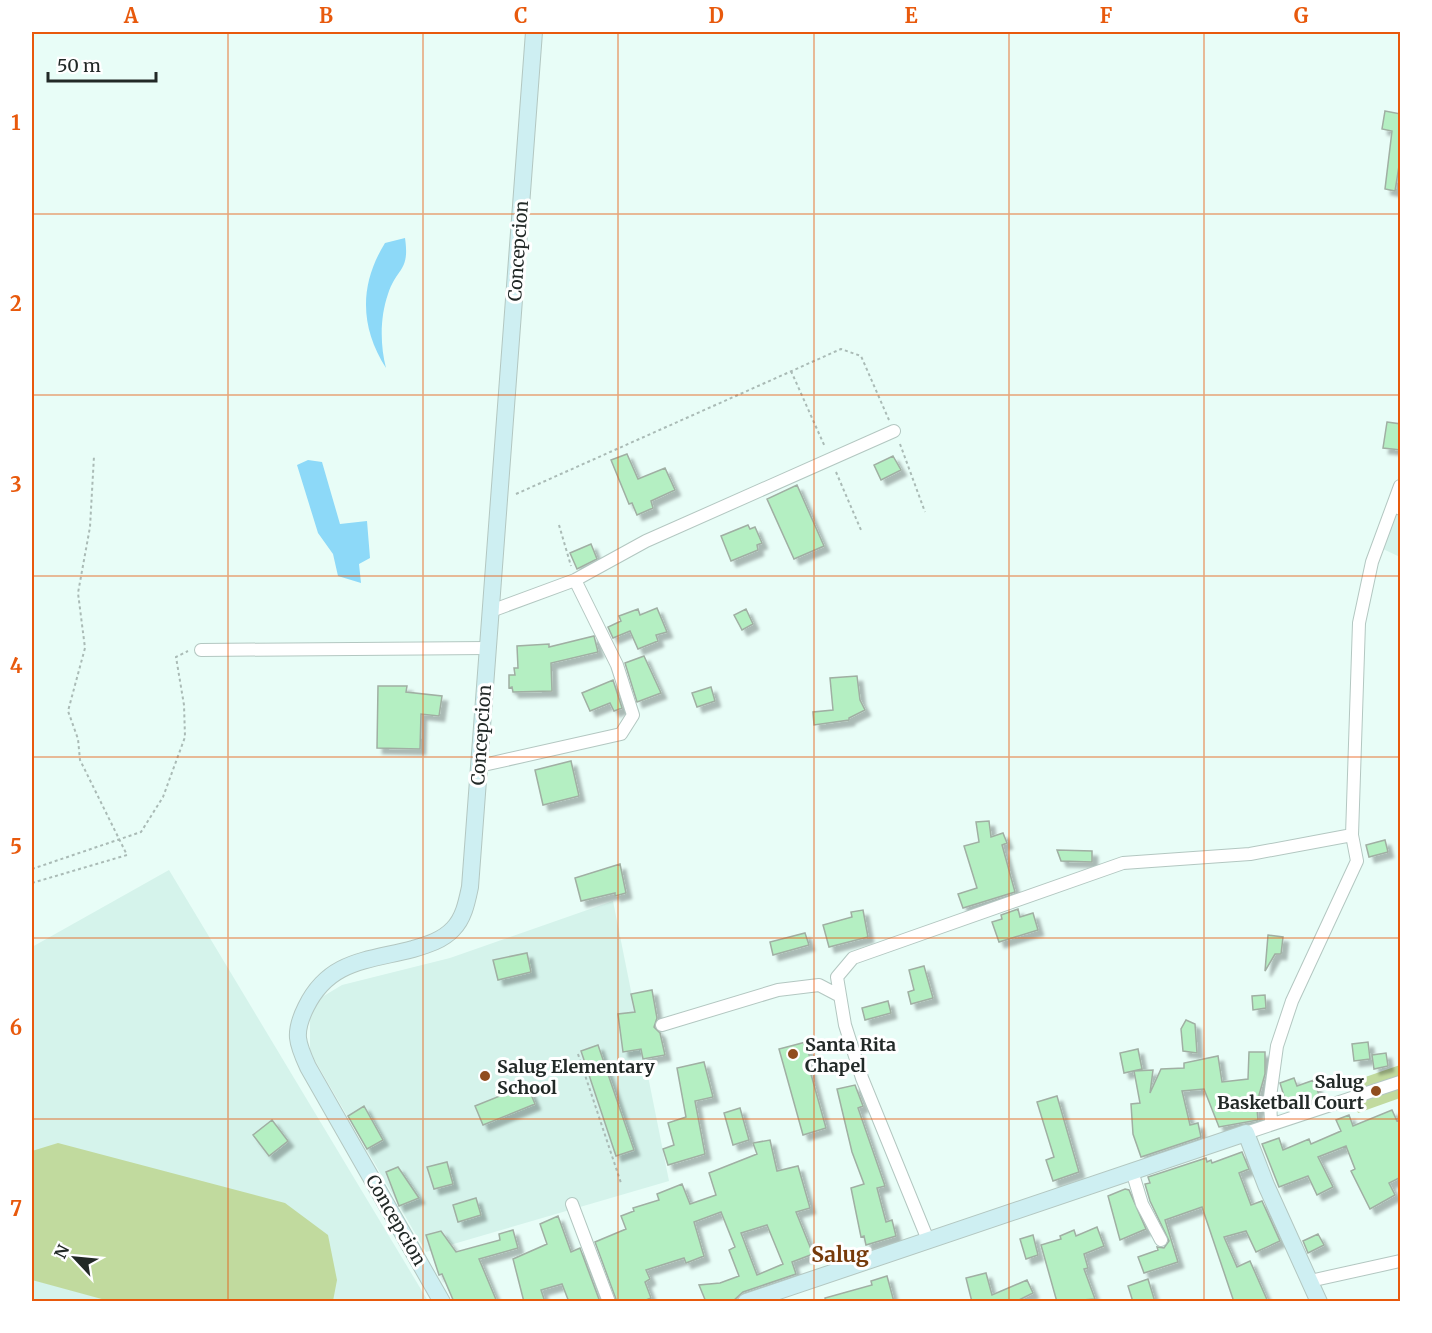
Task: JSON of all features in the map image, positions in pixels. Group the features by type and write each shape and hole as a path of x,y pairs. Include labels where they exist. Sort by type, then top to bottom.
{"main road":[{"name":"Concepcion","path":"442,1302 308,1067 297,1042 302,1016 315,989 329,974 350,965 432,944 454,929 465,909 470,887 534,32"},
{"path":"746,1302 1246,1132 1266,1185 1319,1302"}],"street":[{"path":"490,611 575,580 646,541 894,431"},
{"path":"1271,1124 1270,1097 1277,1046 1292,1001 1357,861 1352,835 1359,623 1372,562 1396,510 1401,486"},
{"path":"479,766 621,734 628,726 633,715 617,665 575,580"},
{"path":"201,650 488,648"},
{"path":"928,1240 862,1078 845,1025 837,977 853,958 1123,863 1250,854 1352,835"},
{"path":"662,1025 778,990 819,985 840,996"},
{"path":"1246,1132 1401,1082"},
{"path":"1132,1171 1142,1204 1161,1240"},
{"path":"572,1204 609,1302"},
{"path":"1310,1281 1401,1261"}],"path":[{"path":"499,502 841,349 861,356 894,431 925,512"},
{"path":"32,883 127,855 80,760 78,739 68,711 85,648 78,593 90,527 94,456"},
{"path":"559,525 575,580"},
{"path":"32,869 141,832 163,797 185,737 184,705 176,657 184,652 201,650"},
{"path":"578,1054 621,1183"}],"shaded area":[{"path":"1400,506 1400,557 1383,549"},
{"path":"169,870 428,1301 32,1301 32,947"},
{"name":"Salug Elementary School","path":"613,901 669,1181 426,1252 310,1052 310,1015 322,997 342,985 450,958"}],"green space":[{"name":"Salug Basketball Court","path":"1400,1065 1400,1098 1358,1113 1348,1083"},
{"path":"58,1143 285,1203 328,1235 337,1280 333,1301 109,1301 32,1280 32,1151"}],"water":[{"path":"405,238 404,264 388,294 383,312 382,341 386,368 377,353 367,322 367,290 371,274 385,243"},
{"path":"308,460 322,462 340,524 367,521 370,558 359,564 361,583 338,576 333,554 318,533 297,465"}],"building":[{"path":"1385,111 1401,114 1401,153 1395,191 1385,189 1392,131 1382,129"},
{"path":"1387,422 1401,424 1401,450 1383,448"},
{"path":"627,454 638,479 665,468 675,490 651,501 653,508 637,515 632,503 629,504 611,460"},
{"path":"893,456 901,470 881,480 874,465"},
{"path":"797,485 824,546 794,559 767,499"},
{"path":"748,525 750,529 755,527 762,543 757,545 758,550 731,561 721,536"},
{"path":"591,544 597,559 577,569 570,553"},
{"path":"657,608 667,632 656,635 658,641 638,649 630,631 613,638 608,627 621,621 619,616 638,609 640,615"},
{"path":"746,609 753,624 742,630 734,615"},
{"path":"594,636 598,652 551,663 552,691 513,692 512,687 509,688 509,675 515,675 514,668 518,668 517,646 549,644 549,647"},
{"path":"644,656 661,693 637,702 625,663"},
{"path":"857,676 860,700 865,710 849,720 814,725 813,712 833,710 830,678"},
{"path":"613,680 622,708 614,711 610,703 590,711 582,693"},
{"path":"378,686 407,686 406,692 442,696 439,716 421,714 420,749 377,748"},
{"path":"711,687 715,701 697,707 692,693"},
{"path":"571,761 579,796 543,805 535,770"},
{"path":"989,821 991,837 1003,833 1007,843 1002,845 1015,892 963,908 958,894 977,888 964,846 979,842 976,822"},
{"path":"1385,840 1388,852 1369,857 1366,845"},
{"path":"1057,850 1092,851 1092,862 1061,861"},
{"path":"620,864 626,893 615,896 615,893 581,901 575,878"},
{"path":"1018,909 1020,917 1033,913 1038,930 999,942 992,922 1002,919 1001,915"},
{"path":"863,910 868,937 829,947 823,925 852,917 851,912"},
{"path":"805,933 809,945 773,955 770,942"},
{"path":"1268,935 1283,937 1281,954 1275,954 1265,971"},
{"path":"527,953 531,972 498,980 493,960"},
{"path":"924,966 933,998 911,1004 908,992 914,990 909,970"},
{"path":"652,990 657,1018 654,1027 660,1033 665,1055 643,1059 641,1049 623,1052 618,1014 635,1012 631,994"},
{"path":"1265,995 1266,1008 1253,1010 1252,996"},
{"path":"888,1001 891,1013 865,1020 862,1008"},
{"path":"1186,1020 1195,1024 1197,1053 1183,1051 1181,1029"},
{"path":"806,1042 810,1059 807,1060 826,1128 803,1135 779,1049"},
{"path":"1368,1042 1370,1059 1354,1061 1352,1044"},
{"path":"598,1045 634,1150 616,1156 581,1051"},
{"path":"1138,1049 1142,1069 1124,1073 1120,1053"},
{"path":"1249,1052 1265,1052 1265,1074 1259,1095 1261,1109 1257,1109 1258,1120 1219,1127 1204,1089 1182,1091 1190,1125 1198,1123 1201,1137 1141,1157 1133,1134 1131,1104 1140,1103 1134,1071 1153,1070 1150,1093 1161,1069 1184,1068 1184,1063 1218,1056 1222,1082 1248,1079"},
{"path":"1386,1053 1388,1066 1374,1069 1372,1055"},
{"path":"704,1062 713,1097 695,1101 705,1154 668,1165 663,1149 674,1145 668,1123 686,1117 677,1068"},
{"path":"1294,1078 1297,1086 1314,1080 1320,1098 1308,1102 1307,1099 1287,1106 1280,1083"},
{"path":"527,1085 535,1104 483,1125 475,1106"},
{"path":"855,1085 863,1106 858,1108 885,1186 877,1188 886,1222 892,1220 896,1236 866,1245 864,1236 861,1237 851,1188 864,1184 852,1152 837,1089"},
{"path":"1057,1096 1079,1172 1053,1181 1046,1160 1054,1157 1037,1102"},
{"path":"364,1106 383,1140 367,1149 348,1116"},
{"path":"740,1108 749,1140 733,1145 724,1113"},
{"path":"1392,1110 1397,1121 1401,1120 1401,1177 1389,1183 1395,1195 1370,1209 1351,1171 1355,1169 1346,1146 1318,1157 1333,1187 1317,1195 1308,1176 1279,1187 1262,1144 1279,1138 1283,1150 1309,1139 1311,1144 1341,1131 1336,1120 1349,1115 1353,1126"},
{"path":"272,1120 288,1141 269,1156 253,1135"},
{"path":"770,1140 777,1171 798,1166 810,1208 796,1212 813,1254 792,1262 796,1274 743,1292 732,1302 706,1302 699,1285 720,1283 739,1276 729,1250 735,1247 721,1212 694,1222 704,1256 686,1263 684,1258 646,1270 650,1279 645,1282 651,1298 641,1302 617,1302 595,1242 626,1229 621,1216 634,1211 633,1208 659,1200 657,1194 682,1184 690,1204 716,1195 709,1173 757,1154 753,1143","holes":["767,1225 783,1264 757,1275 741,1233"]},
{"path":"1242,1152 1249,1169 1239,1173 1251,1205 1262,1201 1280,1241 1256,1252 1246,1231 1224,1237 1237,1267 1250,1261 1268,1302 1234,1302 1202,1207 1165,1220 1178,1262 1144,1273 1138,1257 1158,1250 1157,1247 1164,1248 1169,1241 1150,1201 1145,1184 1150,1183 1148,1177 1206,1158 1207,1162 1211,1160 1212,1163"},
{"path":"447,1162 453,1184 434,1189 427,1167"},
{"path":"398,1167 419,1198 399,1206 386,1172"},
{"path":"1125,1189 1129,1190 1146,1229 1120,1240 1108,1196"},
{"path":"476,1198 481,1215 458,1222 453,1205"},
{"path":"558,1216 571,1252 580,1248 600,1302 569,1302 562,1284 541,1290 545,1302 524,1302 513,1259 547,1244 540,1224"},
{"path":"1097,1227 1104,1246 1084,1254 1088,1268 1084,1269 1095,1299 1057,1302 1041,1245 1061,1239 1060,1236 1074,1230 1076,1236"},
{"path":"513,1230 518,1248 479,1259 497,1302 454,1302 442,1274 439,1275 426,1235 441,1231 456,1252 500,1240 499,1234"},
{"path":"1318,1234 1324,1245 1308,1253 1303,1241"},
{"path":"1033,1235 1038,1255 1026,1259 1020,1239"},
{"path":"986,1273 992,1295 1027,1280 1033,1293 1015,1302 972,1302 966,1278"},
{"path":"887,1276 894,1302 826,1302 825,1298 872,1285 871,1281"},
{"path":"1148,1279 1155,1302 1133,1302 1128,1286"}],"place":[{"name":"Santa Rita Chapel","path":"793,1054"},
{"name":"Salug Elementary School","path":"485,1076"},
{"name":"Salug Basketball Court","path":"1376,1091"}],"district":[{"name":"Salug","path":"840,1254"}]}
